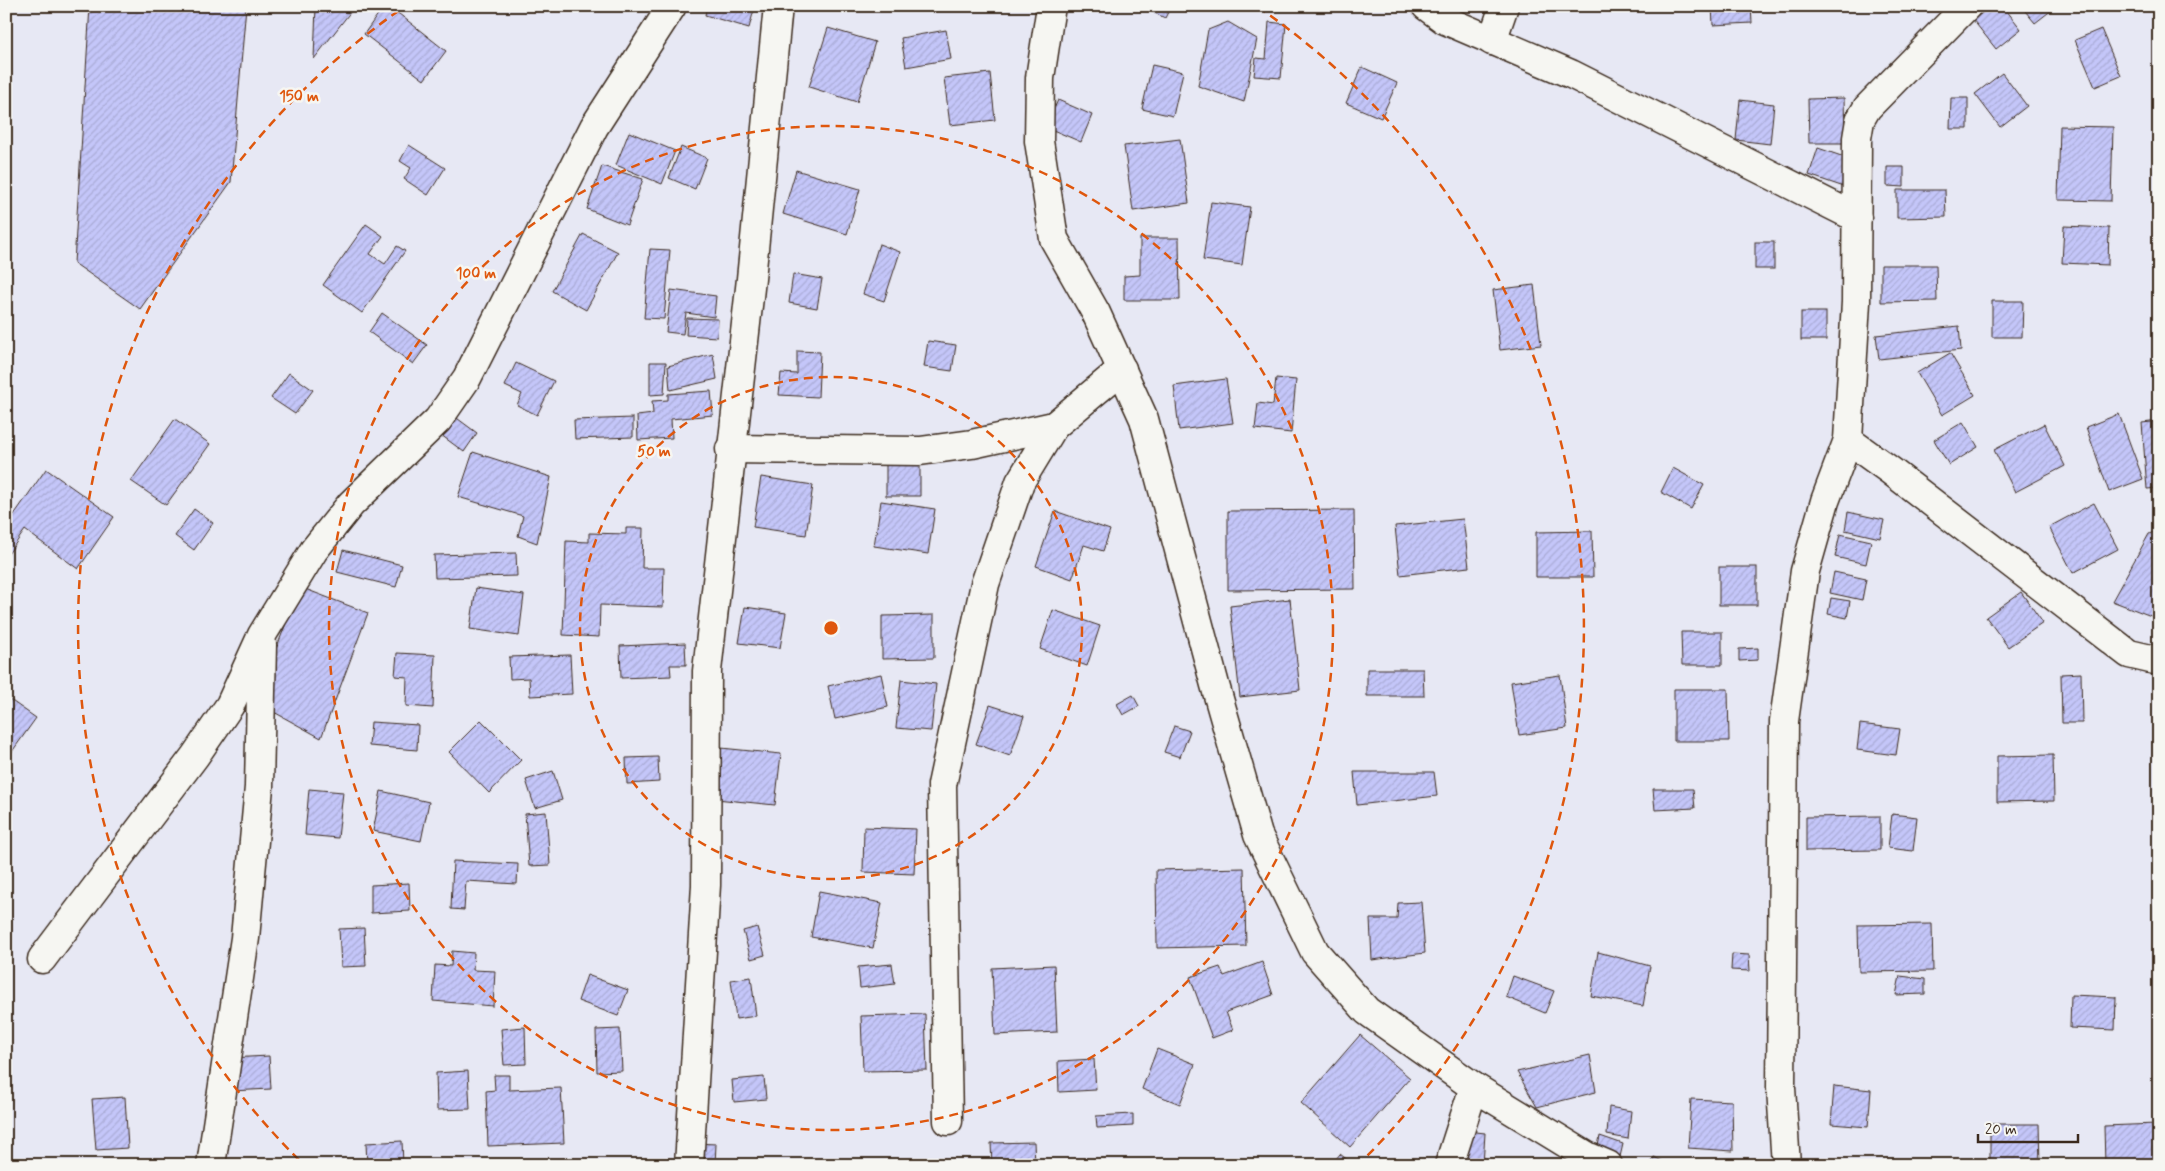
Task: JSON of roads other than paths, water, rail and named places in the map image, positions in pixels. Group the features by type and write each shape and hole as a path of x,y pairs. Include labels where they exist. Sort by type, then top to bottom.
{"street":[{"path":"42,959 195,756 230,705 262,635 320,542 351,504 438,420 467,378 594,127 672,6"},
{"path":"690,1165 706,885 707,671 730,449 751,279 778,6"},
{"path":"1051,6 1040,78 1039,141 1054,240 1096,313 1144,419 1215,685 1258,835 1315,952 1367,1011 1474,1087 1594,1162"},
{"path":"1426,6 1445,20 1570,74 1857,218"},
{"path":"1492,41 1504,6"},
{"path":"1786,1165 1781,1088 1784,721 1805,571 1825,501 1848,440 1852,387 1857,218 1857,138 1860,120 1867,108 1967,6"},
{"path":"948,1121 942,784 985,584 1020,482 1054,426 1122,369"},
{"path":"730,449 920,451 972,444 1054,426"},
{"path":"1848,440 2129,654 2159,661"},
{"path":"211,1165 245,938 259,787 262,635"},
{"path":"1449,1165 1474,1087"}]}
